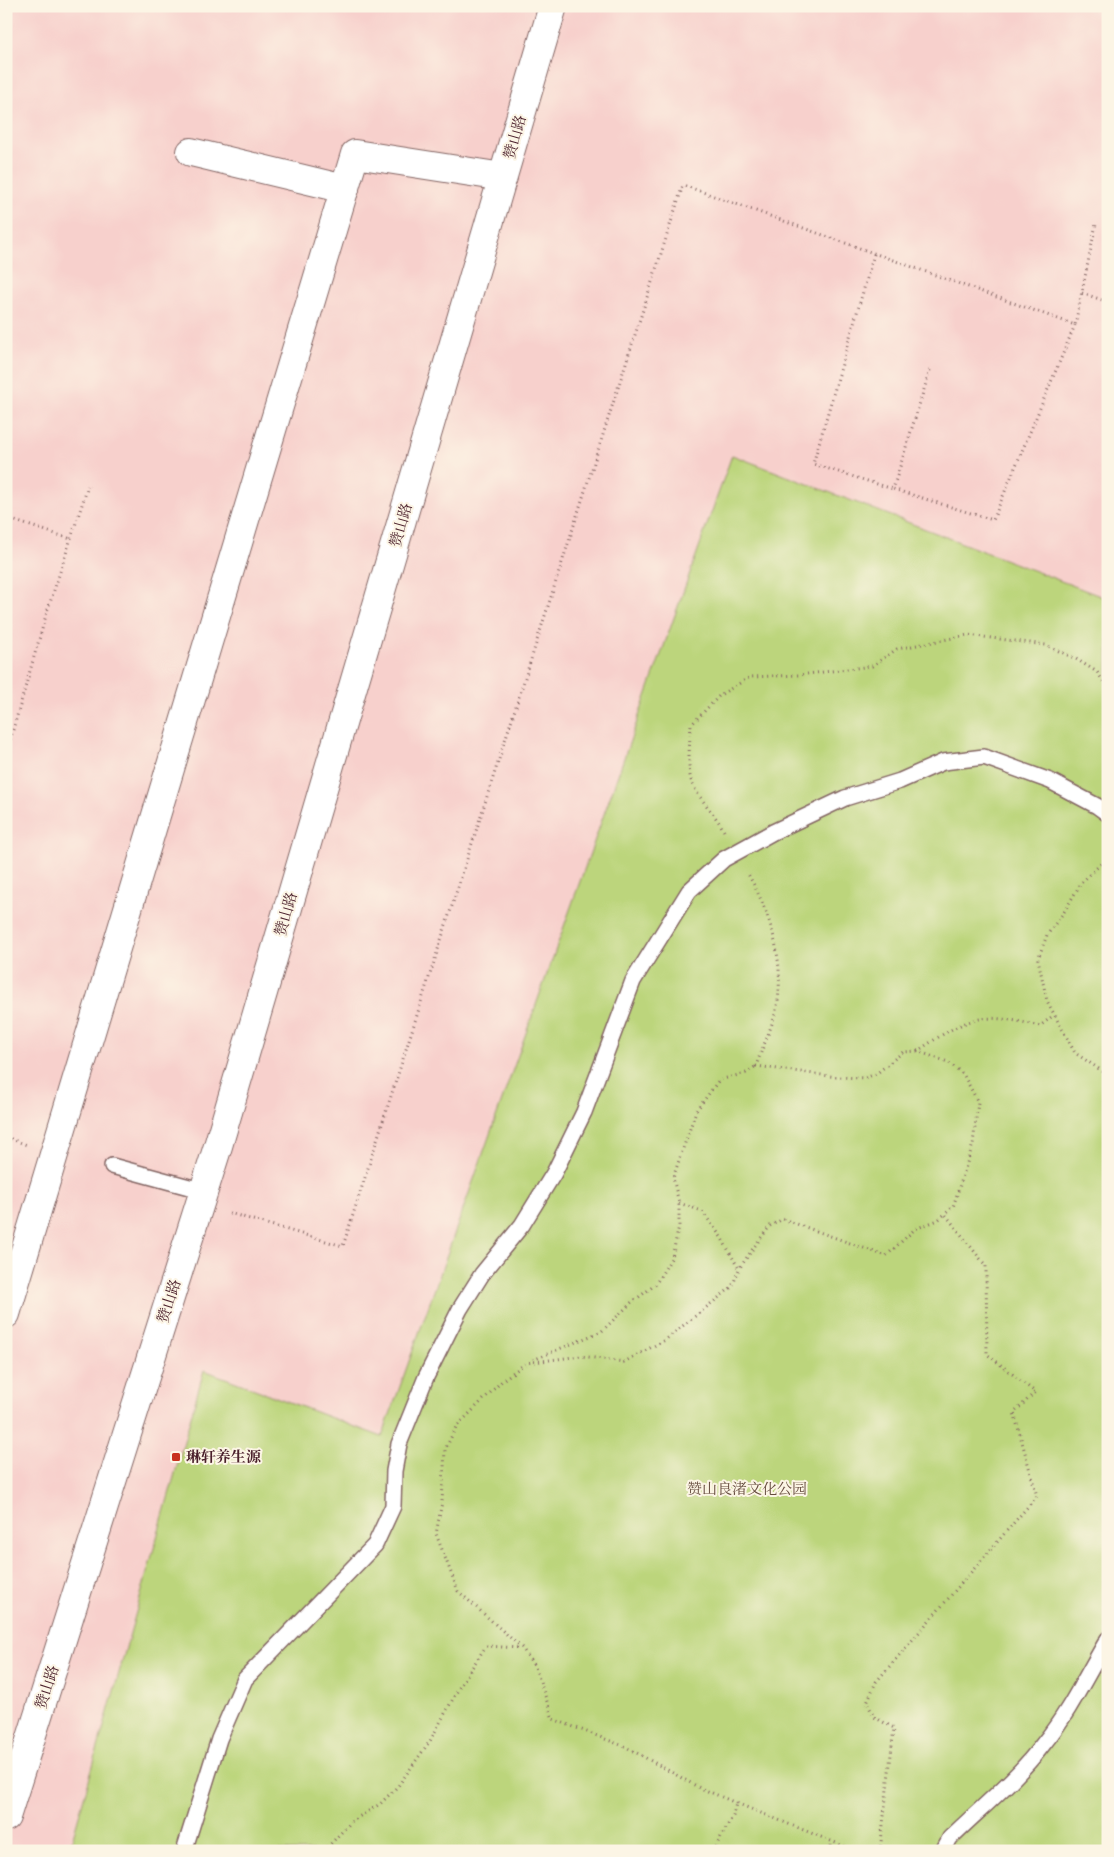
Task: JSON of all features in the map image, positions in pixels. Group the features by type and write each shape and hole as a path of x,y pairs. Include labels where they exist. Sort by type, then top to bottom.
{"street":[{"name":"赞山路","path":"6,1817 202,1198 553,6"},
{"path":"191,152 345,189"},
{"path":"6,1314 355,154 503,177"}],"lane":[{"path":"184,1851 220,1739 245,1679 375,1545 392,1506 394,1471 399,1444 426,1377 460,1309 482,1274 522,1225 554,1173 584,1112 634,980 689,891 724,860 736,852 844,798 900,781 943,762 984,757 1050,781 1097,806 1108,814"},
{"path":"112,1166 202,1198"},
{"path":"943,1851 950,1838 1022,1770 1044,1743 1070,1708 1108,1638"}],"path":[{"path":"6,47 8,48 6,53"},
{"path":"202,1198 343,1246 683,185 1075,325"},
{"path":"874,254 813,464 993,520 1075,325 1096,224"},
{"path":"1082,293 1108,302"},
{"path":"893,488 930,370"},
{"path":"6,754 88,486"},
{"path":"6,518 71,539"},
{"path":"856,1851 736,1803 698,1786 626,1747 554,1719 542,1692 535,1667 522,1648 458,1592 436,1534 442,1502 445,1450 456,1427 504,1379 526,1363 602,1331 631,1303 656,1285 672,1257 679,1226 679,1203 673,1178 696,1111 719,1080 746,1074 756,1066 778,1001 779,966 772,931 761,898 716,816 692,784 691,726 720,695 750,677 799,675 872,666 897,650 968,635 1046,645 1076,659 1097,672 1108,688"},
{"path":"1108,857 1080,883 1064,912 1047,935 1038,960 1047,1001 1075,1053 1108,1075"},
{"path":"917,1051 953,1029 976,1019 1020,1021 1040,1026 1054,1015"},
{"path":"526,1363 581,1356 624,1362 665,1340 732,1288 739,1269 770,1226 783,1219 886,1256 915,1229 938,1220 953,1207 973,1144 978,1102 963,1074 948,1062 917,1051 903,1052 876,1074 865,1078 837,1077 756,1066"},
{"path":"679,1203 702,1212 739,1269"},
{"path":"880,1851 894,1728 874,1717 867,1702 876,1682 1037,1496 1014,1413 1036,1392 987,1354 986,1266 945,1214"},
{"path":"324,1851 352,1821 380,1804 398,1786 430,1741 460,1686 486,1646 522,1648"},
{"path":"713,1851 733,1816 736,1803"},
{"path":"830,1851 832,1842"}],"shaded area":[{"path":"6,6 1108,6 1108,1851 6,1851"}],"green space":[{"name":"赞山良渚文化公园","path":"732,455 1108,599 1108,1851 69,1851 204,1370 382,1437"}],"place":[{"name":"琳轩养生源","path":"176,1457"}]}
